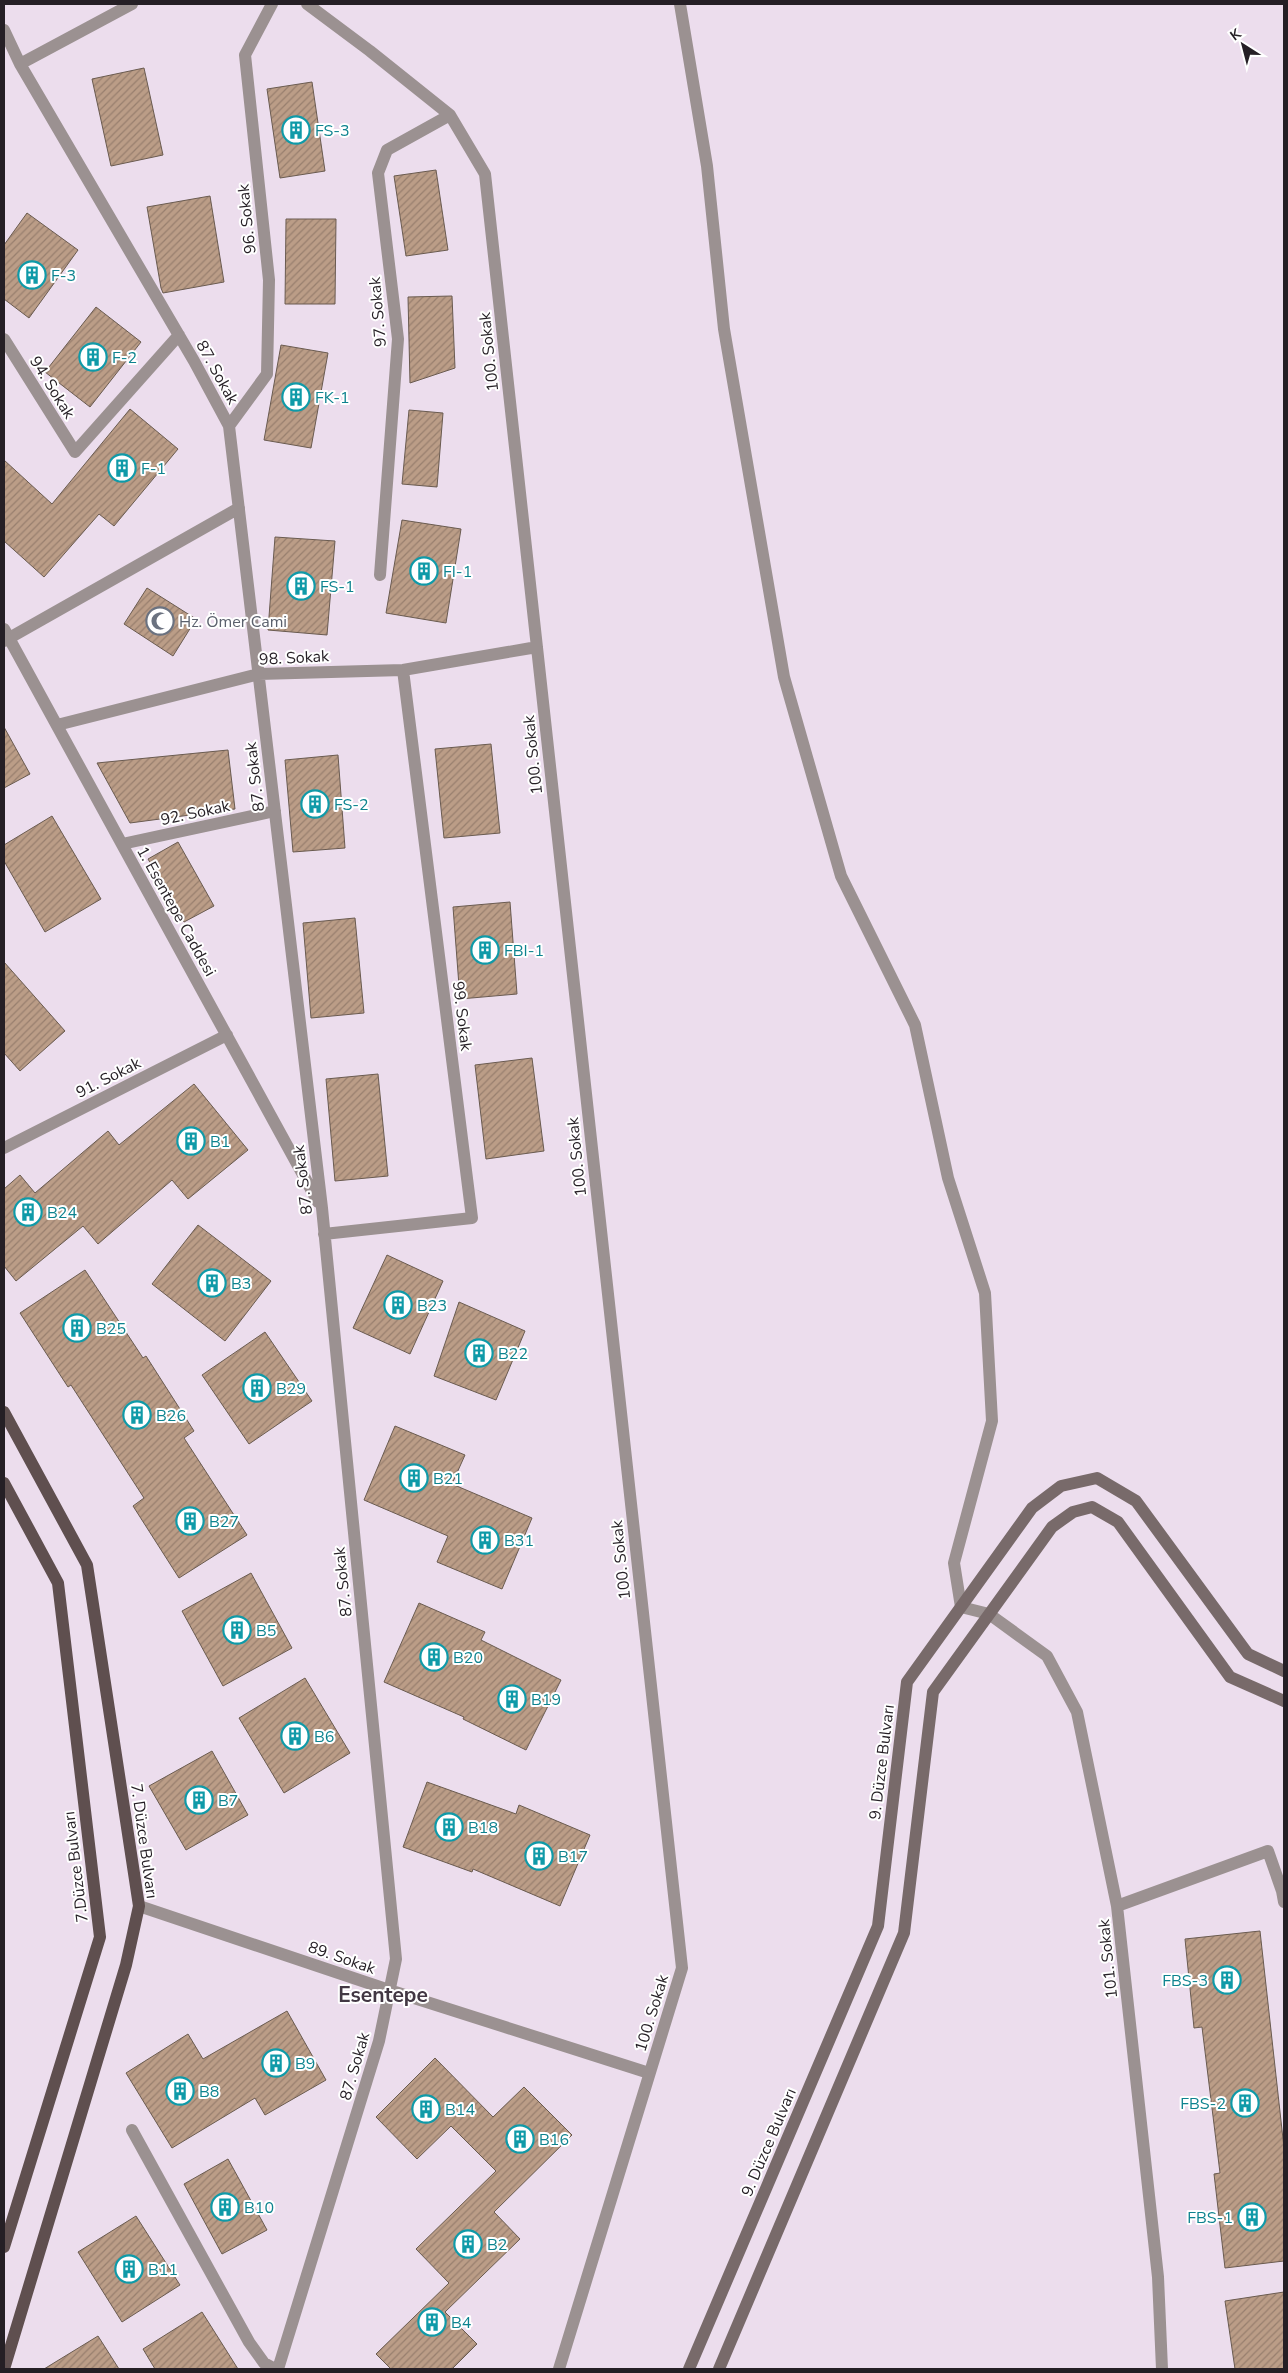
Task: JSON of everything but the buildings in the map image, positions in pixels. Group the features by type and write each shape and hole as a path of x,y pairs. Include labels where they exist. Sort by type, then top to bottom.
{"main road":[{"name":"7. Düzce Bulvarı","path":"4,1412 87,1565 139,1906 126,1965 4,2369"},
{"name":"9. Düzce Bulvarı","path":"689,2369 878,1926 907,1682 1032,1508 1061,1486 1097,1478 1136,1501 1248,1654 1284,1671"},
{"name":"7.Düzce Bulvarı","path":"4,1482 58,1583 100,1937 4,2247"},
{"path":"719,2369 904,1933 933,1692 1052,1527 1073,1512 1092,1507 1118,1522 1230,1677 1284,1701"}],"street":[{"path":"20,64 132,4"},
{"name":"96. Sokak","path":"229,426 266,374 269,280 245,55 272,4"},
{"name":"100. Sokak","path":"307,4 370,51 450,115 485,174 682,1968 558,2369"},
{"path":"680,4 707,166 724,329 784,678 841,876 915,1025 948,1178 985,1293 992,1421 954,1563 961,1606"},
{"name":"87. Sokak","path":"4,30 20,64 179,335 229,426 322,1208 396,1959 379,2041 276,2369"},
{"name":"97. Sokak","path":"380,576 398,339 378,173 387,150 450,115"},
{"name":"94. Sokak","path":"4,339 75,452 179,335"},
{"path":"5,636 239,508"},
{"name":"1. Esentepe Caddesi","path":"5,636 57,725 322,1208"},
{"name":"98. Sokak","path":"57,725 259,674 403,670 536,647"},
{"name":"99. Sokak","path":"324,1234 472,1218 403,670"},
{"name":"92. Sokak","path":"122,844 275,811"},
{"name":"91. Sokak","path":"4,1148 227,1035"},
{"name":"101. Sokak","path":"961,1606 989,1614 1047,1656 1077,1712 1117,1906 1158,2277 1162,2369"},
{"path":"1117,1906 1268,1852 1284,1902"},
{"name":"89. Sokak","path":"139,1906 389,1990 649,2073"},
{"path":"132,2130 249,2342 264,2363 276,2369"}],"place":[{"name":"FS-3","path":"296,130"},
{"name":"F-3","path":"32,275"},
{"name":"F-2","path":"93,357"},
{"name":"FK-1","path":"296,397"},
{"name":"F-1","path":"122,468"},
{"name":"FI-1","path":"424,571"},
{"name":"FS-1","path":"301,586"},
{"name":"Hz. Ömer Cami","path":"160,621"},
{"name":"FS-2","path":"315,804"},
{"name":"FBI-1","path":"485,950"},
{"name":"B1","path":"191,1141"},
{"name":"B24","path":"28,1212"},
{"name":"B3","path":"212,1283"},
{"name":"B23","path":"398,1305"},
{"name":"B25","path":"77,1328"},
{"name":"B22","path":"479,1353"},
{"name":"B29","path":"257,1388"},
{"name":"B26","path":"137,1415"},
{"name":"B21","path":"414,1478"},
{"name":"B27","path":"190,1521"},
{"name":"B31","path":"485,1540"},
{"name":"B5","path":"237,1630"},
{"name":"B20","path":"434,1657"},
{"name":"B19","path":"512,1699"},
{"name":"B6","path":"295,1736"},
{"name":"B7","path":"199,1800"},
{"name":"B18","path":"449,1827"},
{"name":"B17","path":"539,1856"},
{"name":"FBS-3","path":"1227,1980"},
{"name":"B9","path":"276,2063"},
{"name":"B8","path":"180,2091"},
{"name":"FBS-2","path":"1245,2103"},
{"name":"B14","path":"426,2109"},
{"name":"B16","path":"520,2139"},
{"name":"B10","path":"225,2207"},
{"name":"FBS-1","path":"1252,2217"},
{"name":"B2","path":"468,2244"},
{"name":"B11","path":"129,2269"},
{"name":"B4","path":"432,2322"}],"district":[{"name":"Esentepe","path":"383,1995"}]}
